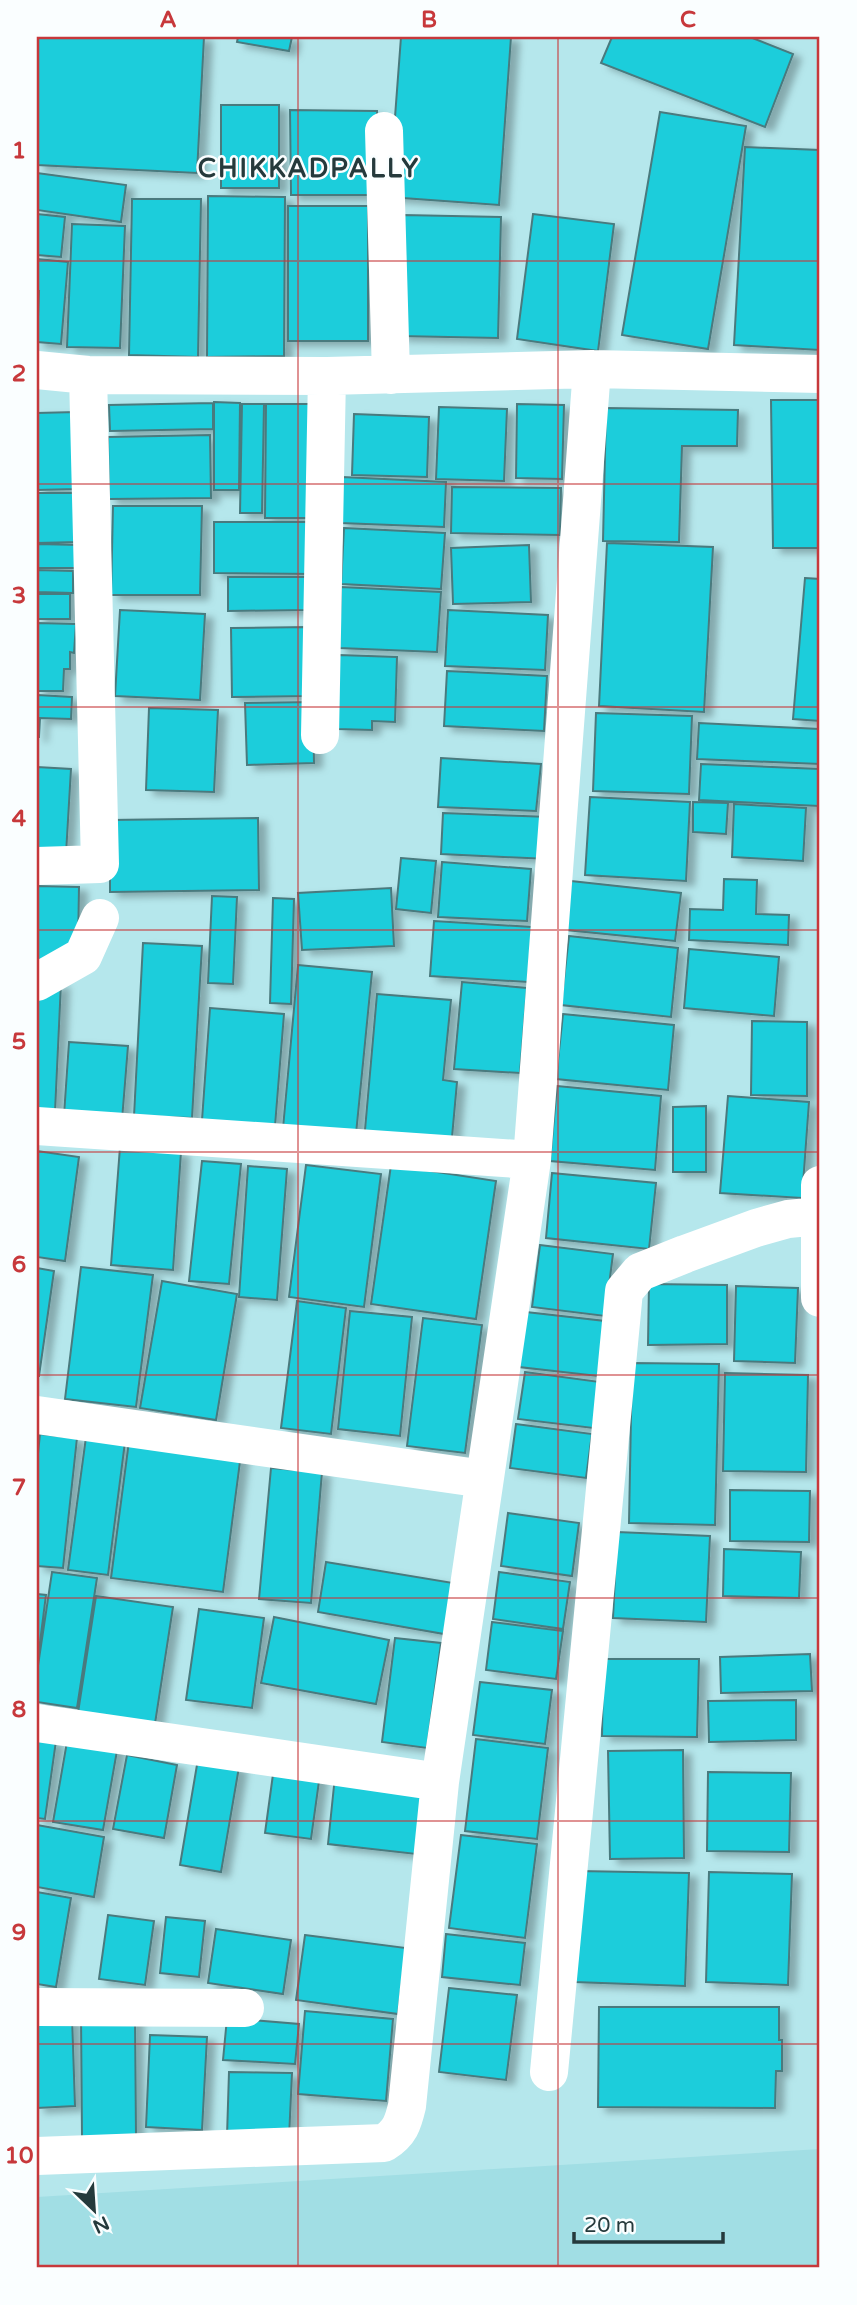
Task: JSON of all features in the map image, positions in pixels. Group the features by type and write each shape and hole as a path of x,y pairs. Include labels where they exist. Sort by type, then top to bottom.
{"street":[{"path":"384,131 391,375"},
{"path":"37,2156 384,2143 398,2134 407,2106 440,1782 532,1160 592,369"},
{"path":"37,370 88,375 327,376 592,369 820,374"},
{"path":"37,866 100,864 88,375"},
{"path":"320,735 327,376"},
{"path":"37,982 83,956 100,918"},
{"path":"37,1126 532,1160"},
{"path":"820,1200 820,1298"},
{"path":"549,2072 624,1291 640,1272 756,1228 789,1219 820,1200"},
{"path":"37,1415 484,1479"},
{"path":"37,1723 440,1782"},
{"path":"37,2007 245,2008"}],"shaded area":[{"path":"820,2149 820,2268 37,2268 37,2197"}],"building":[{"path":"37,37 204,37 197,173 37,165"},
{"path":"238,37 292,37 289,51 237,42"},
{"path":"401,37 511,37 499,205 389,197"},
{"path":"612,37 750,37 793,54 765,127 601,63"},
{"path":"221,105 279,105 279,188 221,188"},
{"path":"290,110 377,111 377,195 291,195"},
{"path":"660,112 746,126 708,349 622,335"},
{"path":"745,147 820,150 820,350 734,345"},
{"path":"37,173 126,185 121,222 37,210"},
{"path":"208,196 285,197 284,356 207,357"},
{"path":"132,199 201,199 198,357 129,355"},
{"path":"288,206 368,206 368,341 288,341"},
{"path":"37,214 65,217 61,257 37,255"},
{"path":"533,214 614,224 598,351 517,339"},
{"path":"403,215 501,217 498,338 399,336"},
{"path":"72,224 125,226 120,348 67,347"},
{"path":"37,259 68,262 61,344 37,342"},
{"path":"771,400 820,400 820,548 773,548"},
{"path":"214,402 240,403 239,490 214,490"},
{"path":"213,403 213,429 110,431 109,405"},
{"path":"242,404 264,404 262,513 240,513"},
{"path":"266,404 310,404 308,518 265,518"},
{"path":"517,404 564,405 562,479 516,478"},
{"path":"439,407 507,409 504,481 436,479"},
{"path":"606,408 738,410 737,446 682,446 679,542 603,541"},
{"path":"76,412 76,489 37,490 37,413"},
{"path":"354,414 429,417 427,477 352,475"},
{"path":"210,435 211,498 109,499 108,437"},
{"path":"342,477 446,482 444,527 340,523"},
{"path":"452,487 561,488 560,535 451,533"},
{"path":"37,493 77,493 78,542 37,543"},
{"path":"113,506 202,506 200,595 111,595"},
{"path":"214,522 314,522 314,574 214,573"},
{"path":"344,528 445,533 441,589 341,584"},
{"path":"607,543 713,547 704,712 599,706"},
{"path":"37,544 79,545 78,568 37,568"},
{"path":"529,545 531,602 453,604 451,548"},
{"path":"37,570 73,571 73,593 37,592"},
{"path":"228,577 307,577 307,610 228,611"},
{"path":"805,578 820,579 820,721 793,719"},
{"path":"341,587 441,592 437,652 339,648"},
{"path":"37,594 70,594 70,619 37,619"},
{"path":"120,610 205,614 200,700 115,696"},
{"path":"448,610 548,615 545,670 445,666"},
{"path":"37,623 76,624 74,653 70,652 70,669 64,669 63,691 37,691"},
{"path":"309,627 310,696 232,697 231,628"},
{"path":"339,655 397,657 395,722 372,721 372,730 337,729"},
{"path":"447,671 547,676 544,731 444,726"},
{"path":"37,695 72,697 71,719 40,718 39,737 37,737"},
{"path":"313,702 314,763 247,765 245,703"},
{"path":"149,708 218,710 214,792 146,790"},
{"path":"596,713 692,716 689,794 593,791"},
{"path":"699,723 820,729 820,764 697,759"},
{"path":"441,758 541,764 536,811 438,807"},
{"path":"701,764 820,769 819,806 699,800"},
{"path":"37,767 71,769 66,854 37,853"},
{"path":"590,797 690,802 686,881 585,875"},
{"path":"693,802 728,803 726,834 693,832"},
{"path":"734,804 806,808 803,861 732,857"},
{"path":"443,813 550,817 549,859 441,854"},
{"path":"258,818 259,890 110,892 110,820"},
{"path":"401,858 436,861 431,913 396,909"},
{"path":"442,862 531,869 527,921 438,917"},
{"path":"724,879 757,880 756,914 789,915 788,945 689,940 690,909 723,910"},
{"path":"571,881 681,893 675,941 566,930"},
{"path":"37,886 79,887 78,946 37,972"},
{"path":"391,888 394,946 302,950 298,893"},
{"path":"212,896 237,897 233,984 208,983"},
{"path":"273,898 294,899 291,1004 270,1003"},
{"path":"434,921 532,927 528,982 430,976"},
{"path":"569,936 678,948 671,1017 561,1005"},
{"path":"143,943 202,946 192,1118 134,1116"},
{"path":"689,949 779,957 774,1016 684,1008"},
{"path":"298,965 372,972 356,1134 283,1128"},
{"path":"462,982 527,988 520,1073 454,1069"},
{"path":"61,983 55,1112 37,1111 37,991"},
{"path":"377,994 451,1000 443,1080 457,1082 451,1148 364,1141"},
{"path":"210,1008 284,1014 275,1126 202,1120"},
{"path":"563,1014 674,1025 668,1090 556,1079"},
{"path":"752,1021 807,1022 807,1096 751,1095"},
{"path":"69,1042 128,1046 122,1120 64,1115"},
{"path":"557,1086 661,1096 655,1170 550,1161"},
{"path":"728,1096 809,1102 802,1198 720,1193"},
{"path":"706,1106 706,1172 673,1172 673,1107"},
{"path":"120,1147 181,1152 173,1270 111,1265"},
{"path":"37,1151 79,1157 65,1261 37,1257"},
{"path":"202,1161 241,1164 229,1284 189,1281"},
{"path":"306,1165 381,1174 364,1307 289,1297"},
{"path":"391,1165 496,1181 476,1319 371,1304"},
{"path":"248,1166 287,1169 277,1300 239,1297"},
{"path":"552,1173 656,1183 649,1249 546,1238"},
{"path":"540,1245 613,1254 605,1316 532,1307"},
{"path":"81,1267 153,1275 136,1407 65,1399"},
{"path":"37,1268 54,1271 39,1376 37,1376"},
{"path":"162,1281 237,1294 216,1420 140,1408"},
{"path":"649,1284 727,1285 727,1344 648,1345"},
{"path":"736,1286 798,1288 795,1363 734,1361"},
{"path":"297,1301 346,1308 331,1434 281,1428"},
{"path":"350,1311 412,1317 400,1436 338,1429"},
{"path":"526,1312 605,1321 598,1376 519,1367"},
{"path":"423,1318 482,1325 465,1453 407,1446"},
{"path":"632,1363 719,1364 715,1525 629,1523"},
{"path":"525,1372 600,1382 593,1428 518,1419"},
{"path":"725,1373 808,1375 806,1472 723,1471"},
{"path":"516,1424 592,1434 586,1478 510,1468"},
{"path":"40,1434 77,1438 63,1568 37,1566 37,1463"},
{"path":"86,1437 125,1442 108,1575 68,1570"},
{"path":"129,1441 241,1454 223,1592 111,1578"},
{"path":"271,1468 322,1472 311,1603 259,1599"},
{"path":"730,1490 810,1491 809,1542 730,1541"},
{"path":"508,1513 579,1523 572,1576 501,1566"},
{"path":"617,1532 710,1536 706,1622 613,1618"},
{"path":"724,1549 801,1552 799,1598 723,1596"},
{"path":"326,1562 453,1583 444,1634 318,1612"},
{"path":"52,1572 97,1578 77,1708 37,1702 37,1672"},
{"path":"499,1572 570,1582 563,1629 493,1619"},
{"path":"37,1594 46,1595 37,1666"},
{"path":"96,1596 173,1607 154,1730 77,1719"},
{"path":"199,1609 264,1618 252,1708 186,1700"},
{"path":"274,1617 389,1640 376,1704 261,1683"},
{"path":"492,1622 563,1631 556,1679 486,1670"},
{"path":"395,1638 441,1643 427,1748 382,1742"},
{"path":"810,1654 812,1691 721,1693 720,1657"},
{"path":"603,1659 699,1659 697,1737 602,1736"},
{"path":"480,1682 552,1690 545,1744 473,1735"},
{"path":"796,1700 796,1740 709,1742 708,1701"},
{"path":"68,1736 118,1745 103,1830 53,1822"},
{"path":"37,1739 56,1741 45,1819 37,1818"},
{"path":"476,1739 548,1748 537,1839 465,1831"},
{"path":"683,1750 684,1858 610,1859 608,1751"},
{"path":"127,1755 177,1765 164,1838 113,1829"},
{"path":"198,1759 239,1767 221,1872 180,1865"},
{"path":"274,1767 320,1774 311,1839 265,1833"},
{"path":"708,1772 791,1773 789,1852 707,1851"},
{"path":"335,1776 424,1787 416,1854 328,1844"},
{"path":"37,1825 104,1837 94,1897 37,1887"},
{"path":"461,1835 537,1844 525,1938 449,1928"},
{"path":"578,1871 689,1873 685,1986 574,1982"},
{"path":"709,1872 792,1874 788,1985 706,1982"},
{"path":"37,1892 71,1898 56,1987 37,1984"},
{"path":"108,1915 154,1921 145,1985 99,1979"},
{"path":"166,1917 205,1921 199,1977 160,1973"},
{"path":"216,1929 291,1940 283,1994 208,1983"},
{"path":"446,1934 525,1943 520,1985 442,1977"},
{"path":"305,1935 406,1948 398,2014 296,2000"},
{"path":"449,1988 517,1995 506,2080 439,2072"},
{"path":"599,2007 779,2007 782,2071 776,2071 775,2108 598,2107"},
{"path":"305,2011 393,2019 386,2101 298,2094"},
{"path":"72,2016 75,2106 37,2108 37,2017"},
{"path":"81,2016 135,2016 136,2136 82,2137"},
{"path":"227,2018 299,2024 295,2064 223,2060"},
{"path":"150,2035 207,2037 202,2130 146,2127"},
{"path":"229,2072 292,2073 289,2138 227,2136"}],"district":[{"name":"CHIKKADPALLY","path":"309,168"}]}
